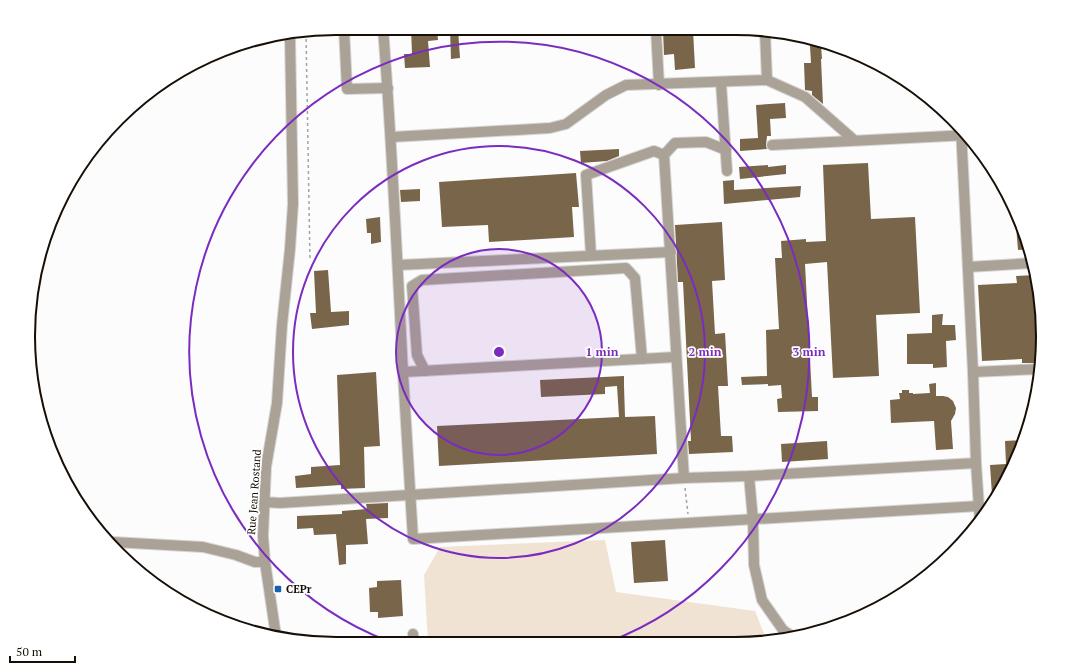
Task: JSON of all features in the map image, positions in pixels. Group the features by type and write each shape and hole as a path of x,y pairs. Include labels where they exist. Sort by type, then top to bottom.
{"street":[{"path":"344,35 347,89 388,88"},
{"path":"384,35 392,137 392,176 399,265 412,539 979,506"},
{"path":"656,35 659,85"},
{"path":"765,37 767,80"},
{"name":"Rue Jean Rostand","path":"275,631 265,562 263,536 266,468 277,403 282,325 293,204 290,39"},
{"path":"392,137 550,128 566,124 606,95 626,85 767,80 805,97 854,140"},
{"path":"721,82 727,171"},
{"path":"772,145 956,132"},
{"path":"963,141 976,463 979,511"},
{"path":"684,478 664,155 675,143 706,142 726,150"},
{"path":"591,255 586,175 654,151 664,155"},
{"path":"399,265 671,252"},
{"path":"968,266 1027,263"},
{"path":"425,371 417,355 412,286 422,280 626,268 635,278 642,359"},
{"path":"403,372 676,357"},
{"path":"973,372 1034,369"},
{"path":"264,502 280,503 411,496 684,478 749,476 976,463"},
{"path":"749,476 754,565 762,600 786,632"},
{"path":"117,542 203,547 236,555 255,562 265,562"}],"path":[{"path":"306,37 310,261"},
{"path":"684,478 688,523"}],"shaded area":[{"path":"605,540 616,592 755,611 765,635 735,637 428,637 424,575 440,547"}],"building":[{"path":"411,35 438,35 438,40 428,41 430,67 405,68 404,54 412,54"},
{"path":"450,35 458,35 460,58 451,59"},
{"path":"663,35 693,35 695,68 675,70 674,54 664,55"},
{"path":"810,46 821,48 823,104 812,95 812,91 805,90 804,63 811,63"},
{"path":"785,103 786,118 770,119 771,136 767,136 767,149 740,151 740,139 758,138 756,105"},
{"path":"619,149 619,156 607,161 581,163 580,151"},
{"path":"868,163 871,219 915,217 920,313 876,315 879,376 833,378 827,262 805,264 812,397 818,397 818,411 778,412 777,399 782,398 781,385 742,385 741,377 767,376 766,330 779,329 775,258 782,258 781,241 806,239 806,242 826,241 823,165"},
{"path":"768,165 768,167 786,165 786,174 740,179 739,167"},
{"path":"576,173 579,207 572,207 574,237 489,242 488,225 442,227 439,182"},
{"path":"734,180 734,190 801,186 800,197 724,204 723,181"},
{"path":"420,189 420,201 401,202 400,190"},
{"path":"380,217 381,242 371,244 371,233 367,233 366,219"},
{"path":"722,222 725,280 712,281 715,334 725,333 728,386 718,386 721,436 732,436 733,452 689,454 688,441 691,441 683,282 678,282 675,225"},
{"path":"1016,229 1023,250 1018,250"},
{"path":"328,270 331,312 349,311 349,325 312,329 310,313 316,313 314,271"},
{"path":"1030,275 1030,277 1036,336 1034,363 1022,363 1022,359 982,361 978,285 1017,283 1016,276"},
{"path":"943,314 942,325 955,325 956,340 946,341 947,367 933,368 933,364 907,364 907,334 932,333 932,315"},
{"path":"376,372 380,446 364,447 365,488 341,489 341,485 296,488 295,476 311,474 311,467 340,465 337,375"},
{"path":"624,376 625,417 655,416 657,454 439,466 437,426 619,417 617,386 605,387 605,394 541,397 540,380"},
{"path":"936,383 936,396 948,397 953,401 956,408 955,414 951,421 953,449 936,450 934,421 891,423 890,400 900,399 899,393 902,393 902,390 909,390 909,393 913,394 930,393 929,384"},
{"path":"1017,440 1005,469 992,492 990,465 1006,464 1005,441"},
{"path":"827,441 828,459 782,462 781,444"},
{"path":"388,503 388,518 366,519 368,544 346,545 346,564 339,565 336,534 314,535 313,528 297,529 297,516 342,514 342,511 367,509 366,504"},
{"path":"665,540 668,581 634,583 631,542"},
{"path":"401,580 403,616 378,618 378,612 370,612 369,588 377,587 377,581"}],"place":[{"name":"CEPr","path":"278,589"}]}
